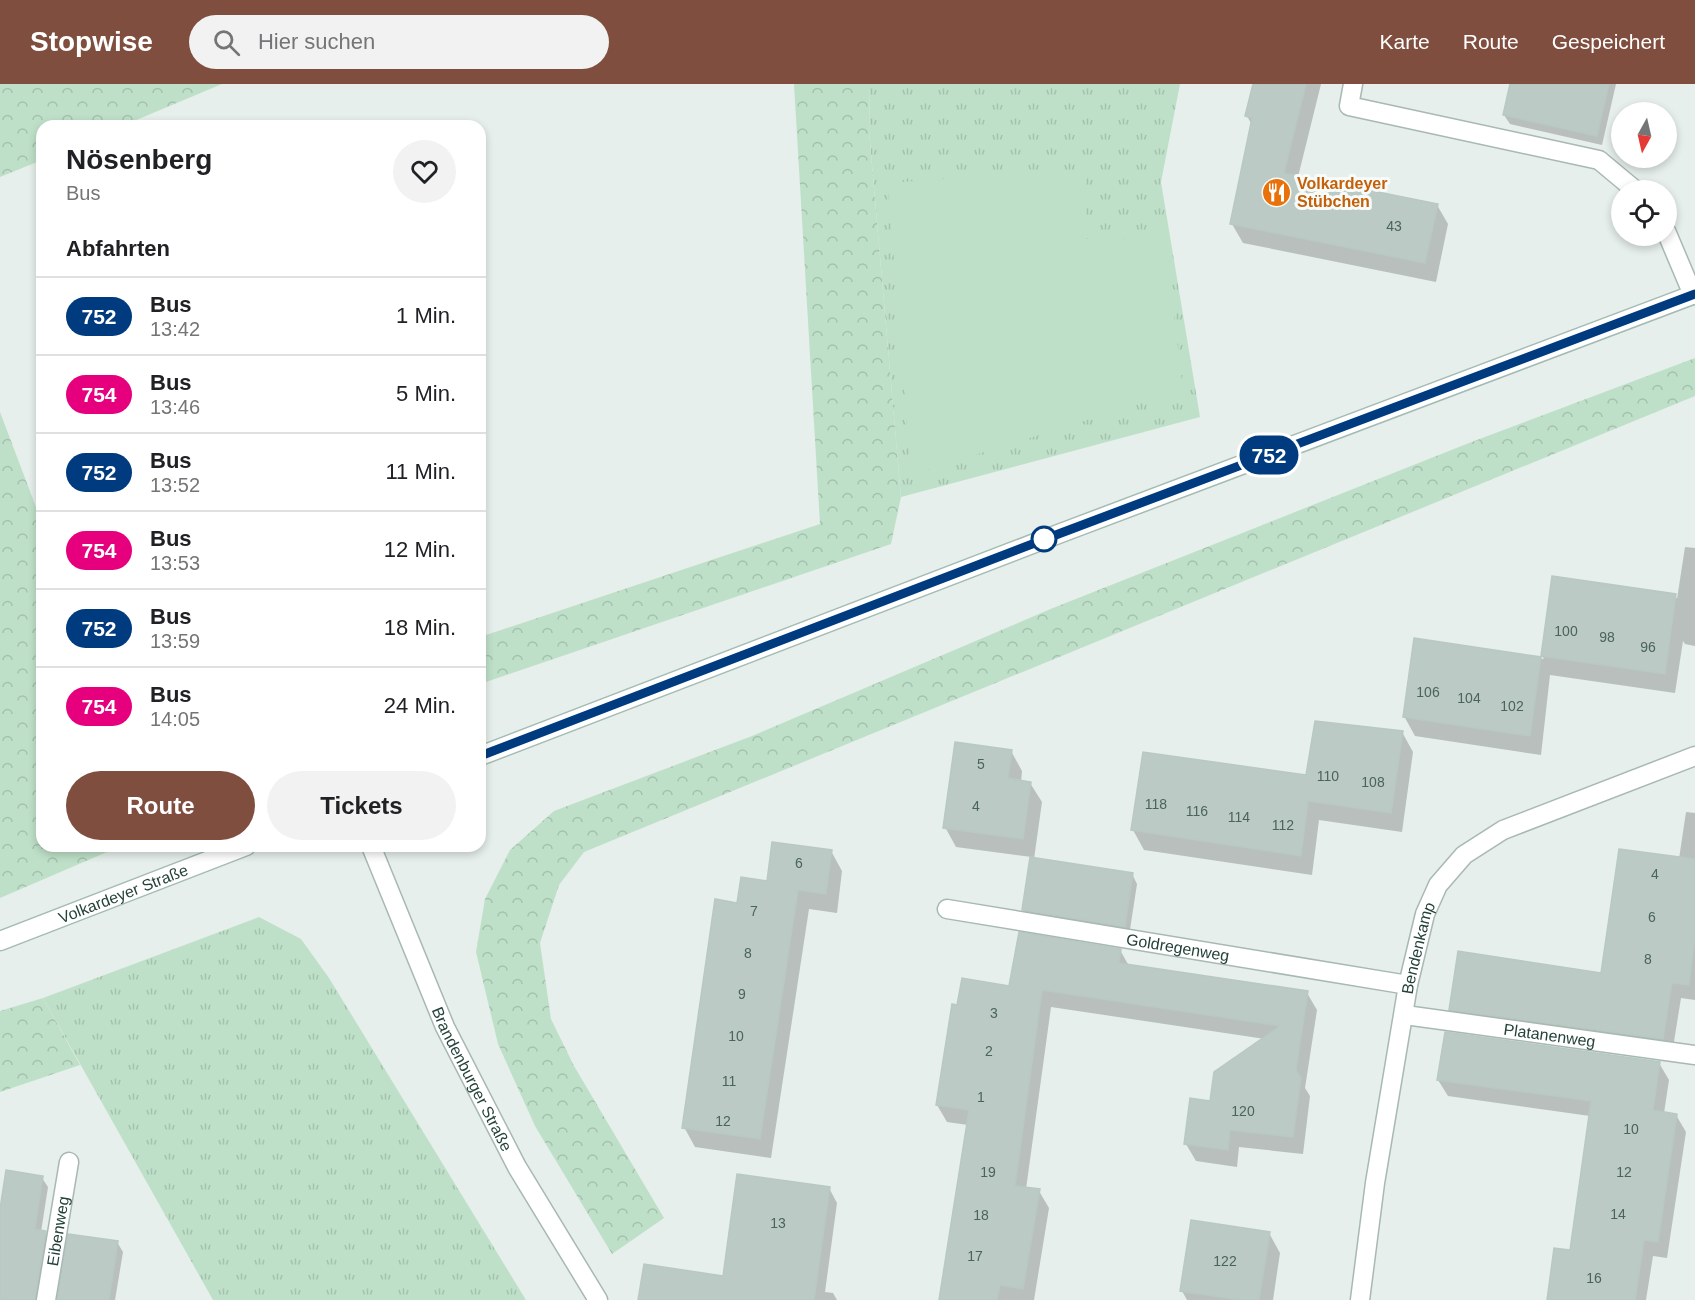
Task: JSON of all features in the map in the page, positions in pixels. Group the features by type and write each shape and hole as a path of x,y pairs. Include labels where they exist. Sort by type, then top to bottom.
{"main road":[{"path":"1353,84 1349,106 1599,160 1623,180"},
{"path":"486,754 1072,528 1694,295 1673,246"},
{"name":"Bendenkamp","path":"1359,1300 1375,1183 1405,1015 1408,985 1425,914 1438,885 1464,855 1503,830 1695,756"},
{"name":"Volkardeyer Straße","path":"0,941 230,852"},
{"name":"Brandenburger Straße","path":"373,852 445,1027 517,1167 598,1300"},
{"name":"Goldregenweg","path":"947,909 1408,985"},
{"name":"Platanenweg","path":"1405,1015 1695,1055"},
{"name":"Eibenweg","path":"46,1300 69,1162"}],"green space":[{"path":"0,84 222,84 136,120 36,120 36,162 0,177"},
{"path":"794,84 870,84 869,131 901,497 891,544 486,682 486,635 820,524"},
{"path":"870,84 1180,84 1161,182 1200,417 901,497 869,131"},
{"path":"1085,169 1086,239 1165,238 1183,390 911,475 888,183"},
{"path":"1695,358 1695,396 584,852 559,885 540,943 551,1019 574,1066 664,1218 612,1254 535,1126 498,1044 476,952 485,899 510,850 554,811 752,736 1053,608 1469,443"},
{"path":"0,412 36,507 36,852 107,852 0,898"},
{"path":"259,917 301,939 329,978 526,1300 213,1300 43,998"},
{"path":"43,998 80,1065 0,1092 0,1011"}],"building":[{"path":"1253,84 1306,84 1284,173 1438,204 1425,263 1230,224 1252,118 1245,116"},
{"path":"1510,84 1609,84 1597,136 1503,115"},
{"path":"1552,576 1676,594 1665,674 1541,656"},
{"path":"1414,638 1541,657 1530,736 1403,717"},
{"path":"1315,721 1403,731 1391,813 1308,801 1301,856 1131,830 1143,752 1306,775"},
{"path":"955,742 1012,750 1008,778 1031,782 1023,839 943,828"},
{"path":"772,842 832,850 826,894 798,890 760,1139 682,1128 715,899 737,903 741,877 767,881"},
{"path":"1619,849 1695,859 1695,938 1689,985 1672,983 1663,1039 1449,1010 1458,951 1601,973"},
{"path":"1030,857 1133,873 1125,927 1022,910"},
{"path":"1019,932 1121,949 1119,963 1308,991 1296,1070 1301,1078 1293,1137 1230,1130 1228,1150 1184,1144 1190,1098 1210,1101 1214,1072 1280,1026 1042,990 1015,1186 1040,1189 1023,1289 1000,1285 997,1300 939,1300 969,1110 936,1105 952,1004 957,1005 962,978 1009,986"},
{"path":"1445,1032 1660,1062 1653,1110 1677,1114 1658,1242 1644,1240 1635,1300 1547,1300 1554,1248 1570,1250 1591,1101 1437,1080"},
{"path":"6,1170 43,1176 35,1229 46,1231 35,1300 0,1300 0,1209"},
{"path":"737,1174 830,1187 814,1300 638,1300 644,1264 723,1276"},
{"path":"1191,1220 1270,1232 1259,1300 1240,1300 1180,1291"},
{"path":"68,1234 118,1241 109,1300 57,1300"}],"bus line":[{"name":"752","path":"486,754 1061,533 1695,294"}],"place":[{"name":"Volkardeyer Stübchen","path":"1276,192"}]}
